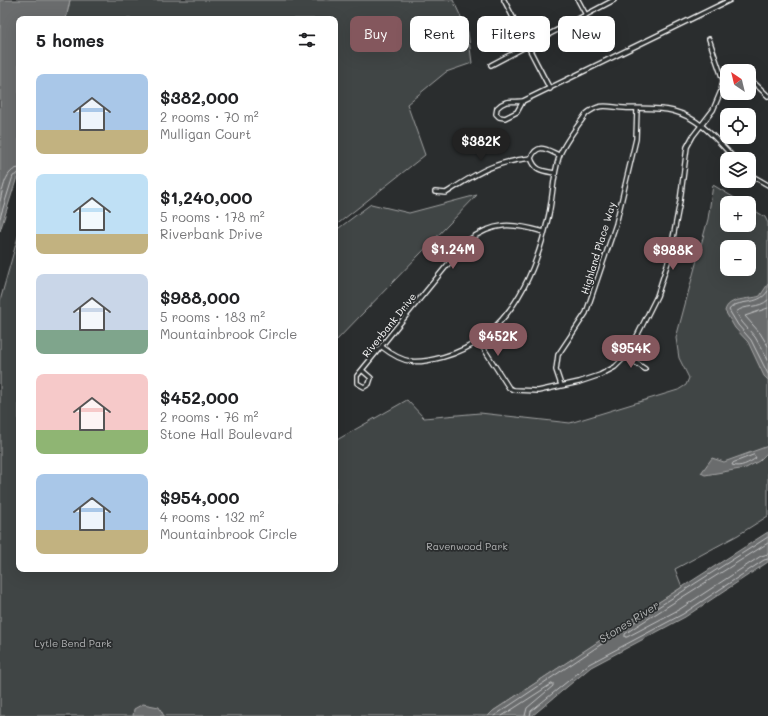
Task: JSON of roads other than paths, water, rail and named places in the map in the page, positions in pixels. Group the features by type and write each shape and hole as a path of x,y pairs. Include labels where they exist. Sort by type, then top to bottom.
{"street":[{"path":"504,0 513,16"},
{"path":"578,0 586,15"},
{"path":"550,34 614,0"},
{"path":"524,101 517,112 505,118 499,117 496,114 497,108 500,105 511,100 524,101 730,0"},
{"path":"709,39 720,69"},
{"path":"491,65 515,52"},
{"path":"532,52 550,89"},
{"path":"756,85 768,96"},
{"path":"479,341 509,388 514,390 538,391 580,382 600,375 614,367 626,356 657,296 669,259 680,201 687,147 693,136 713,110 720,93"},
{"path":"382,347 393,356 404,361 421,363 450,355 479,341 498,325 511,309 527,284 536,262 549,213 559,155 586,114 591,110 606,105 672,111 688,116 702,126 729,152"},
{"name":"Highland Place Way","path":"561,385 556,370 558,355 586,314 616,224 636,139 638,109"},
{"path":"435,192 446,194 470,177 501,162 530,158 534,152 539,149 544,148 559,155"},
{"path":"530,158 537,170 555,173"},
{"path":"756,179 768,185"},
{"name":"Riverbank Drive","path":"363,371 370,378 369,384 364,387 358,385 356,379 466,242 487,229 506,225 520,225 544,232"},
{"path":"626,356 645,369"}],"water":[{"path":"0,0 70,0 67,16 16,16 16,180 0,231"},
{"path":"768,284 768,380 764,376 748,342 735,328 725,311 727,306 734,301 760,296"},
{"path":"768,446 768,452 759,461 746,468 705,475 701,473 712,458 724,462"},
{"name":"Stones River","path":"768,532 768,562 685,617 591,667 532,716 488,716 493,711 631,620"},
{"path":"143,704 159,707 164,716 133,716 134,709"}],"park label":[{"name":"Ravenwood Park","path":"467,546"},
{"name":"Lytle Bend Park","path":"73,643"}]}
